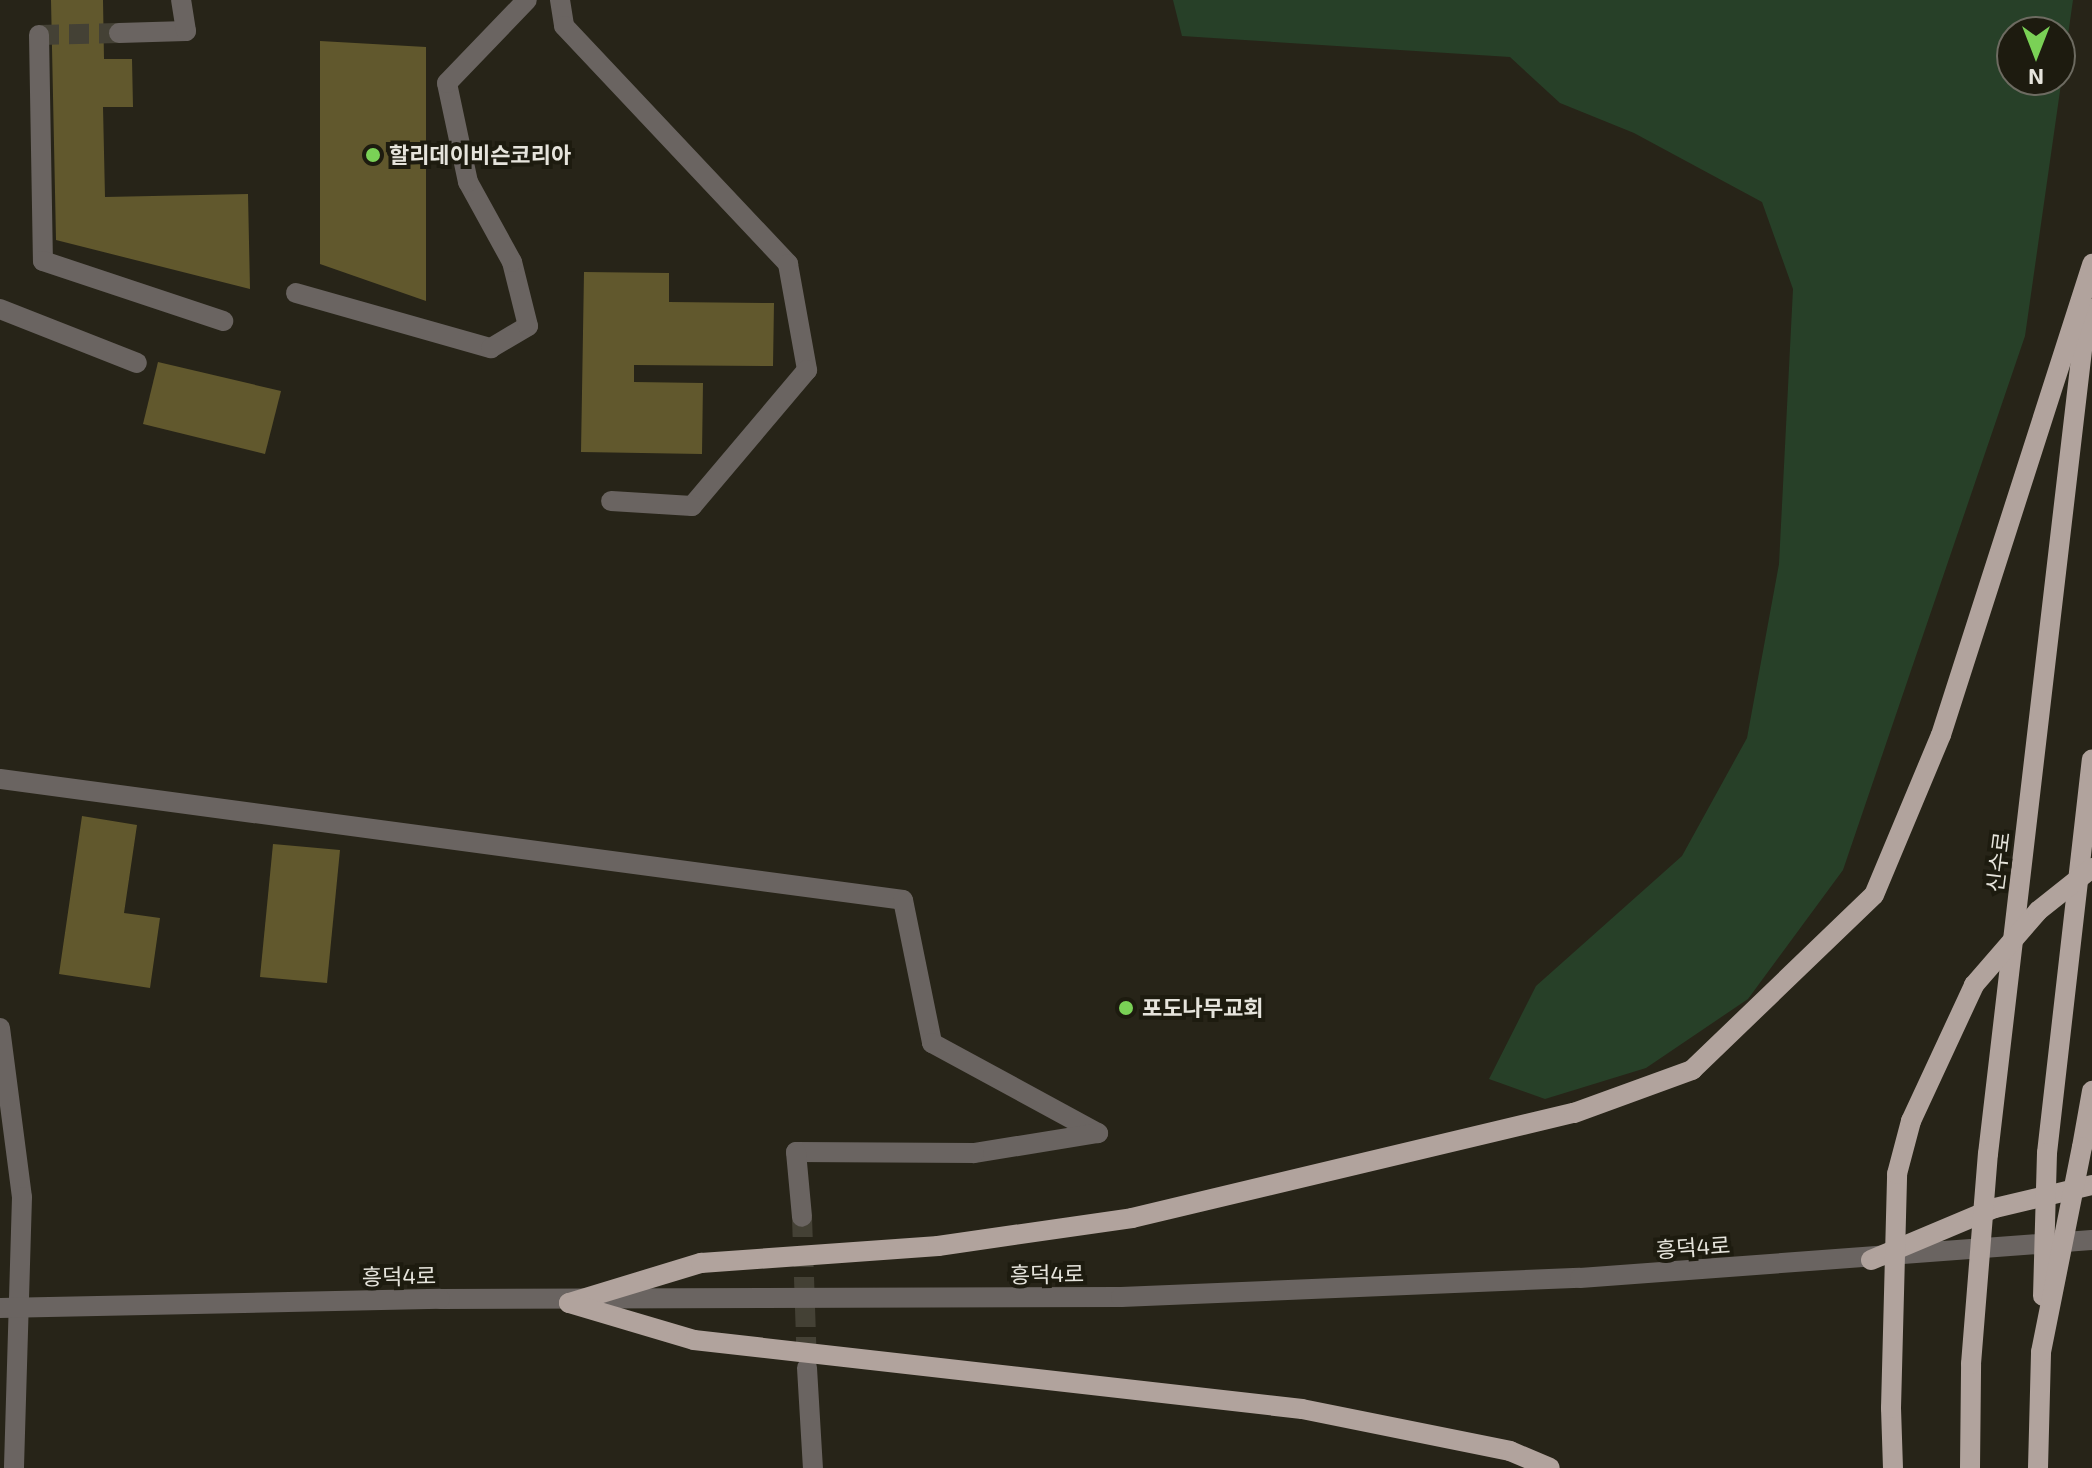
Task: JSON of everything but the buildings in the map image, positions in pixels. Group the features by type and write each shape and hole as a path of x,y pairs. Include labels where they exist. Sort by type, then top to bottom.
{"main road":[{"name":"신수로","path":"1970,1468 1971,1364 1988,1154 2092,264"},
{"path":"569,1303 701,1263 938,1246 1132,1218 1574,1113 1692,1070 1874,895 1941,735 2092,264"},
{"path":"2038,1468 2047,1153 2092,760"},
{"path":"1893,1468 1891,1408 1897,1174 1911,1121 1974,985 2038,911 2092,868"},
{"path":"2041,1352 2092,1091"},
{"path":"1871,1260 1995,1208 2092,1185"},
{"path":"569,1303 694,1340 1302,1409 1510,1451 1550,1468"}],"street":[{"path":"119,33 186,31 181,0"},
{"path":"296,293 491,348 528,326 512,262 468,182 447,83 527,0"},
{"path":"560,0 564,26 788,264 807,370 692,506 611,501"},
{"path":"39,35 43,261 223,321"},
{"path":"0,309 137,363"},
{"path":"0,779 903,900 932,1043 1098,1133 974,1153 796,1152 802,1217"},
{"path":"0,1028 22,1197 14,1468"},
{"name":"흥덕4로","path":"0,1308 440,1299 569,1303 1121,1297 1871,1260 2092,1240"},
{"path":"807,1368 813,1468"}],"green space":[{"path":"1173,0 2073,0 2071,16 1996,16 1996,96 2059,96 2025,336 1843,870 1748,999 1646,1068 1545,1099 1489,1079 1536,986 1682,856 1747,738 1779,564 1793,289 1762,202 1634,133 1560,103 1510,57 1182,36"}],"tunnel":[{"path":"39,35 119,33"},
{"path":"802,1217 807,1368"}],"place":[{"name":"할리데이비슨코리아","path":"373,155"},
{"name":"포도나무교회","path":"1126,1008"}]}
